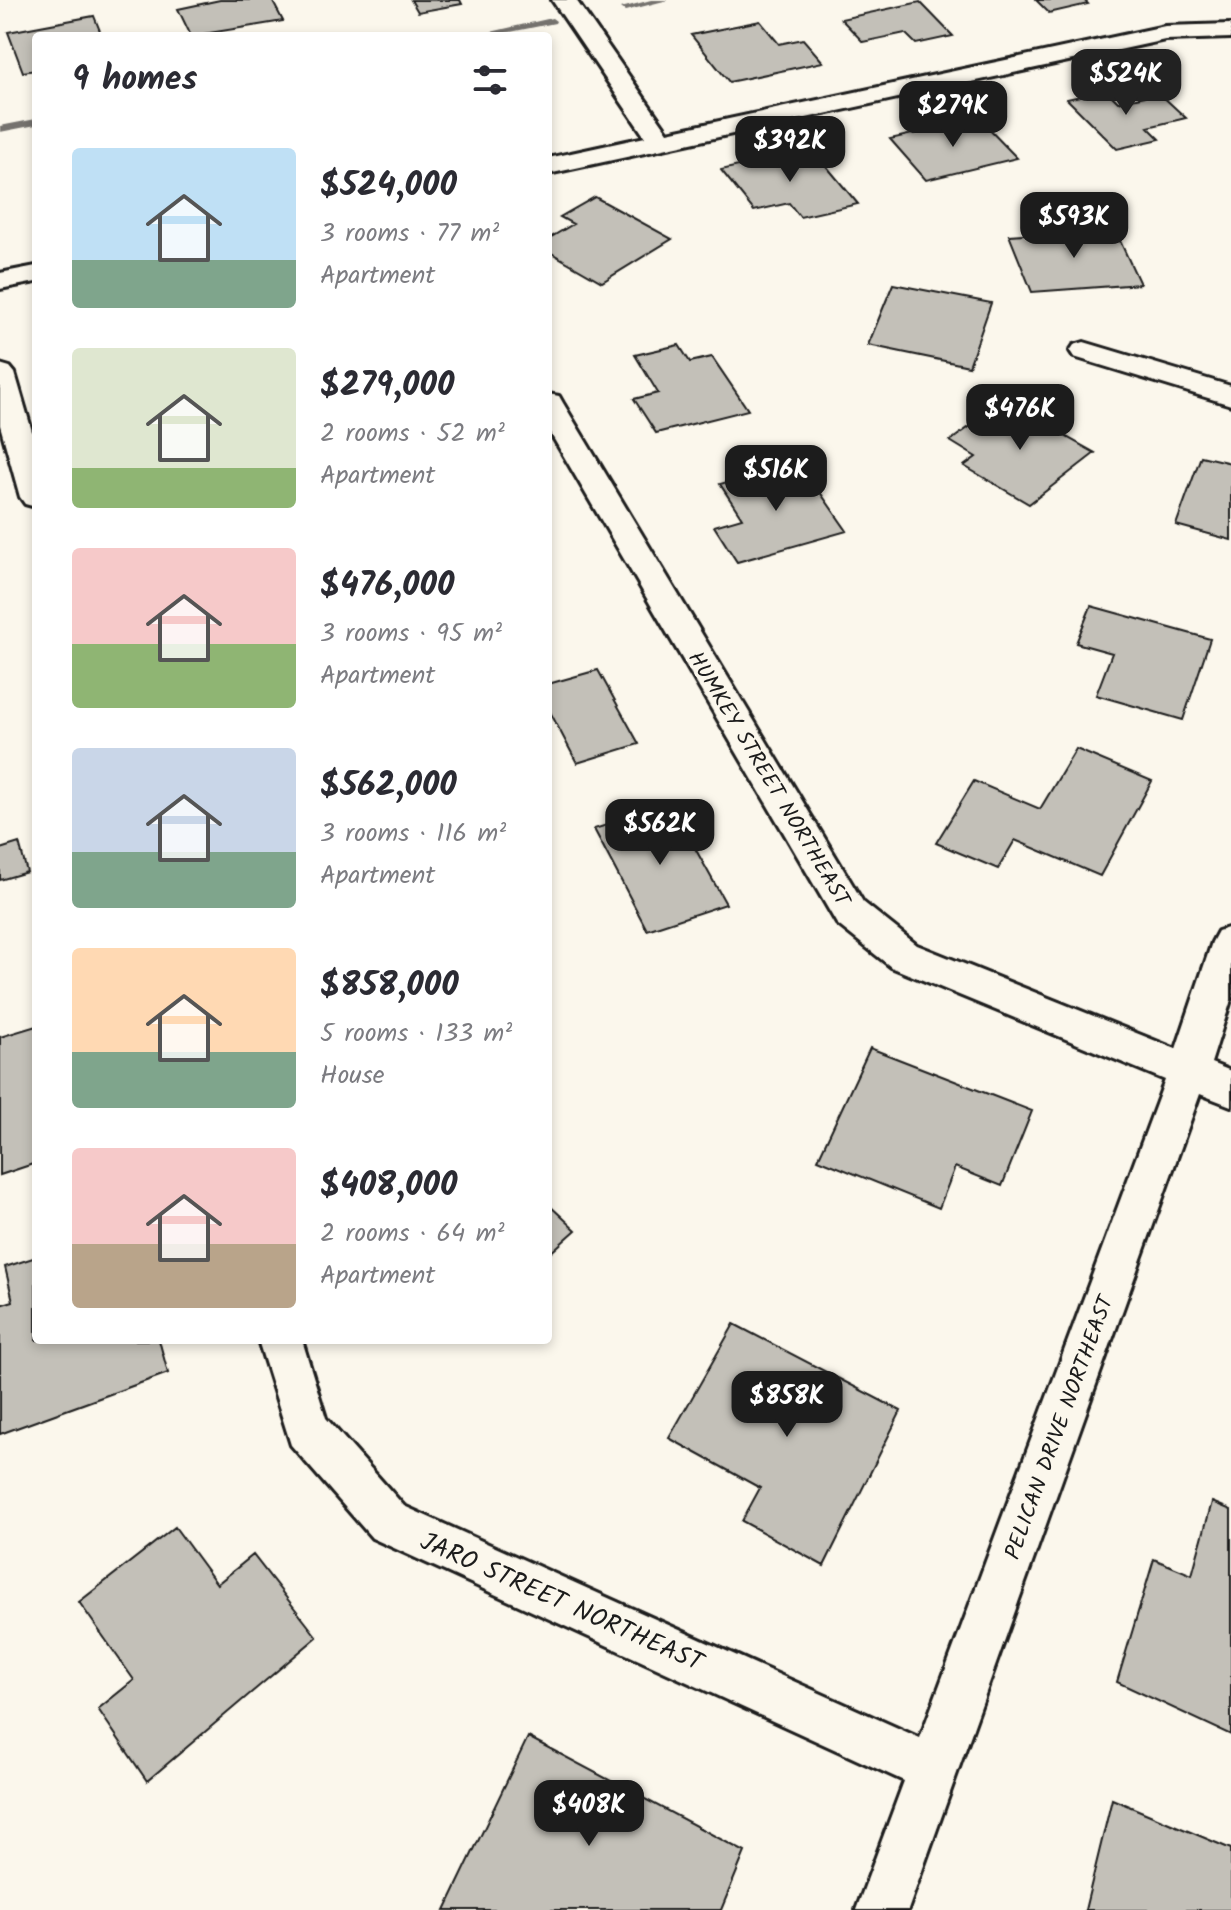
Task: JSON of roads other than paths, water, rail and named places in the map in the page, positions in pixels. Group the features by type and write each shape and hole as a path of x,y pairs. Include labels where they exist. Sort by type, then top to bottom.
{"street":[{"path":"564,0 661,141"},
{"path":"552,165 1165,33 1231,31"},
{"path":"0,281 32,275"},
{"path":"1084,351 1231,396"},
{"path":"0,373 32,483"},
{"name":"HUMKEY STREET NORTHEAST","path":"552,410 850,913 904,956 1231,1089"},
{"name":"PELICAN DRIVE NORTHEAST","path":"882,1910 1188,1072 1231,942"},
{"name":"JARO STREET NORTHEAST","path":"281,1344 307,1430 388,1522 933,1769"}],"waterway":[{"path":"625,8 664,0"},
{"path":"497,32 552,21"},
{"path":"0,129 32,123"}]}
